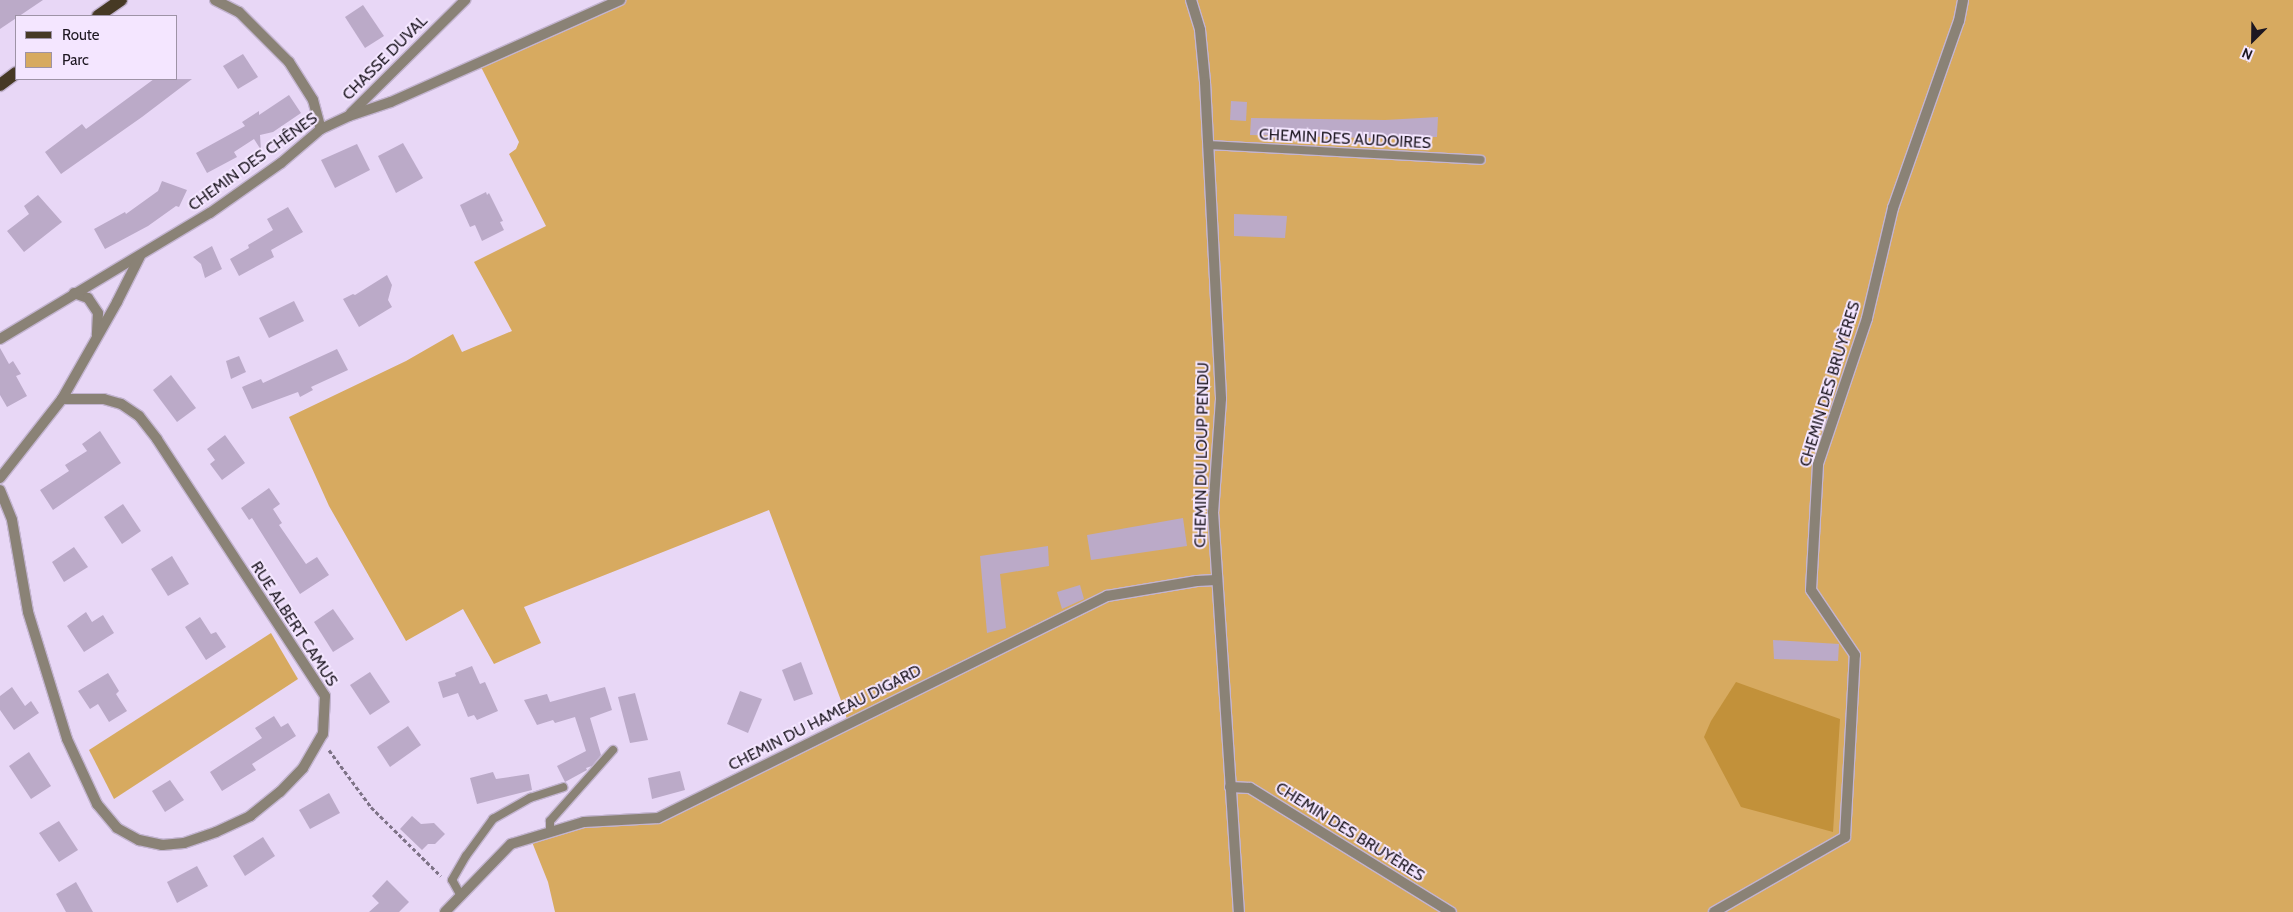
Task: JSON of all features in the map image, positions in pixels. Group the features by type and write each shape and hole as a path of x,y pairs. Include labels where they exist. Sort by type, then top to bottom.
{"main road":[{"path":"99,15 121,0"},
{"path":"0,85 15,74"}],"street":[{"path":"215,0 239,12 289,62 313,100 321,129"},
{"name":"CHASSE DUVAL","path":"349,116 464,0"},
{"name":"CHEMIN DES CHÊNES","path":"0,339 210,213 282,163 321,129 349,116 391,102 620,0"},
{"name":"CHEMIN DU LOUP PENDU","path":"1191,0 1200,30 1208,145 1221,399 1213,512 1239,912"},
{"name":"CHEMIN DES BRUYÈRES","path":"1714,912 1845,837 1855,655 1811,590 1818,464 1867,318 1893,208 1960,21 1963,0"},
{"path":"0,478 62,398 97,339 140,256"},
{"path":"74,293 88,298 98,312 97,339"},
{"name":"RUE ALBERT CAMUS","path":"0,490 12,520 28,612 68,739 97,804 118,828 139,840 162,845 184,843 216,832 250,816 280,792 303,768 323,734 325,696 157,439 139,416 121,404 104,399 62,398"},
{"name":"CHEMIN DU HAMEAU DIGARD","path":"445,912 511,844 584,822 658,818 1107,596 1197,581 1216,580"},
{"name":"CHEMIN DES BRUYÈRES","path":"1230,787 1250,788 1451,912"}],"lane":[{"name":"CHEMIN DES AUDOIRES","path":"1208,145 1481,160"},
{"path":"550,831 550,821 613,750"},
{"path":"461,896 452,880 466,856 493,819 530,798 563,787"}],"path":[{"path":"320,739 371,807 461,896"}],"green space":[{"path":"620,0 2293,0 2293,912 555,912 548,882 530,837 584,822 658,818 848,725 845,711 769,510 524,607 541,643 494,664 463,609 406,641 329,506 289,417 406,361 453,334 462,352 512,331 474,262 546,226 509,154 516,149 519,142 479,63"},
{"path":"271,633 298,679 114,799 89,750"}],"shaded area":[{"path":"1736,682 1840,719 1833,832 1741,807 1704,737 1711,721"}],"building":[{"path":"0,0 43,0 21,15 15,15 15,19 0,29"},
{"path":"363,5 384,36 365,48 345,17"},
{"path":"243,54 258,77 238,89 223,66"},
{"path":"192,79 61,174 45,152 82,124 86,129 153,80"},
{"path":"289,95 301,113 273,132 260,135 261,150 254,139 234,152 237,157 207,173 196,153 245,126 242,122 259,111 259,115"},
{"path":"1231,101 1247,102 1246,121 1230,120"},
{"path":"1438,117 1437,137 1363,138 1250,135 1251,118 1385,120"},
{"path":"403,143 423,178 396,193 378,156"},
{"path":"357,144 370,170 335,188 321,160"},
{"path":"162,181 187,190 179,207 176,206 148,226 105,249 94,229 125,212 126,214 158,191"},
{"path":"486,192 487,195 489,193 503,221 500,222 504,230 482,241 475,225 470,227 460,205"},
{"path":"38,195 62,222 24,252 7,231 29,214 24,206"},
{"path":"288,207 303,232 271,250 274,257 239,276 230,259 249,248 248,245 273,230 267,219"},
{"path":"1234,214 1287,216 1285,238 1234,236"},
{"path":"212,246 222,269 205,278 201,264 193,257"},
{"path":"387,275 392,285 388,300 392,307 359,327 343,299 353,294 355,295"},
{"path":"294,301 304,321 269,338 259,318"},
{"path":"0,348 9,364 13,361 21,374 16,376 27,396 7,407 0,395"},
{"path":"337,349 348,370 311,387 313,390 300,397 298,392 252,409 242,387 261,379 263,383"},
{"path":"239,356 246,372 231,379 226,361"},
{"path":"171,375 196,408 177,422 153,390"},
{"path":"100,431 121,463 53,510 40,490 69,471 65,465 87,451 82,444"},
{"path":"225,435 245,463 222,480 210,464 215,460 207,449"},
{"path":"269,488 280,504 273,509 282,523 279,525 306,564 317,557 329,575 300,594 252,518 249,520 241,508"},
{"path":"123,504 141,531 122,544 104,517"},
{"path":"1183,518 1187,546 1091,560 1087,535"},
{"path":"1048,546 1049,566 1000,574 1006,628 987,633 980,556"},
{"path":"74,547 88,567 64,582 52,562"},
{"path":"172,556 189,584 168,596 151,569"},
{"path":"1080,585 1084,599 1062,609 1057,592"},
{"path":"333,609 354,639 333,652 314,622"},
{"path":"86,612 92,622 103,615 114,633 84,652 67,626"},
{"path":"200,617 211,634 216,632 226,647 206,660 185,627"},
{"path":"1773,640 1839,644 1838,661 1774,659"},
{"path":"801,662 813,694 794,701 782,670"},
{"path":"472,666 480,684 485,682 498,711 477,720 474,715 468,717 458,693 443,698 438,682 456,676 455,673"},
{"path":"370,672 390,702 370,715 350,685"},
{"path":"108,673 119,691 116,694 127,711 109,722 98,704 90,709 78,691"},
{"path":"12,687 25,706 31,701 39,713 14,730 0,710 0,696"},
{"path":"605,687 612,710 590,718 601,755 592,766 586,768 587,770 565,782 557,766 586,751 575,717 555,723 553,720 537,725 524,700 547,694 550,702"},
{"path":"740,691 762,699 748,733 727,724"},
{"path":"635,693 648,740 630,743 618,697"},
{"path":"274,716 281,727 288,723 296,736 252,764 256,770 222,791 210,772 262,738 255,728"},
{"path":"408,726 421,745 390,767 377,747"},
{"path":"29,752 51,786 31,799 9,766"},
{"path":"680,771 685,790 652,799 648,778"},
{"path":"493,772 496,779 529,774 532,790 477,804 470,778"},
{"path":"170,780 184,800 165,812 152,791"},
{"path":"329,793 340,813 310,829 299,810"},
{"path":"412,816 421,824 434,823 445,834 435,844 428,844 422,850 400,829"},
{"path":"59,821 78,850 59,862 39,833"},
{"path":"263,837 275,856 245,876 233,856"},
{"path":"197,866 208,886 177,903 167,882"},
{"path":"387,880 409,902 399,912 369,912 379,903 372,896"},
{"path":"76,882 93,912 66,912 56,894"}]}
